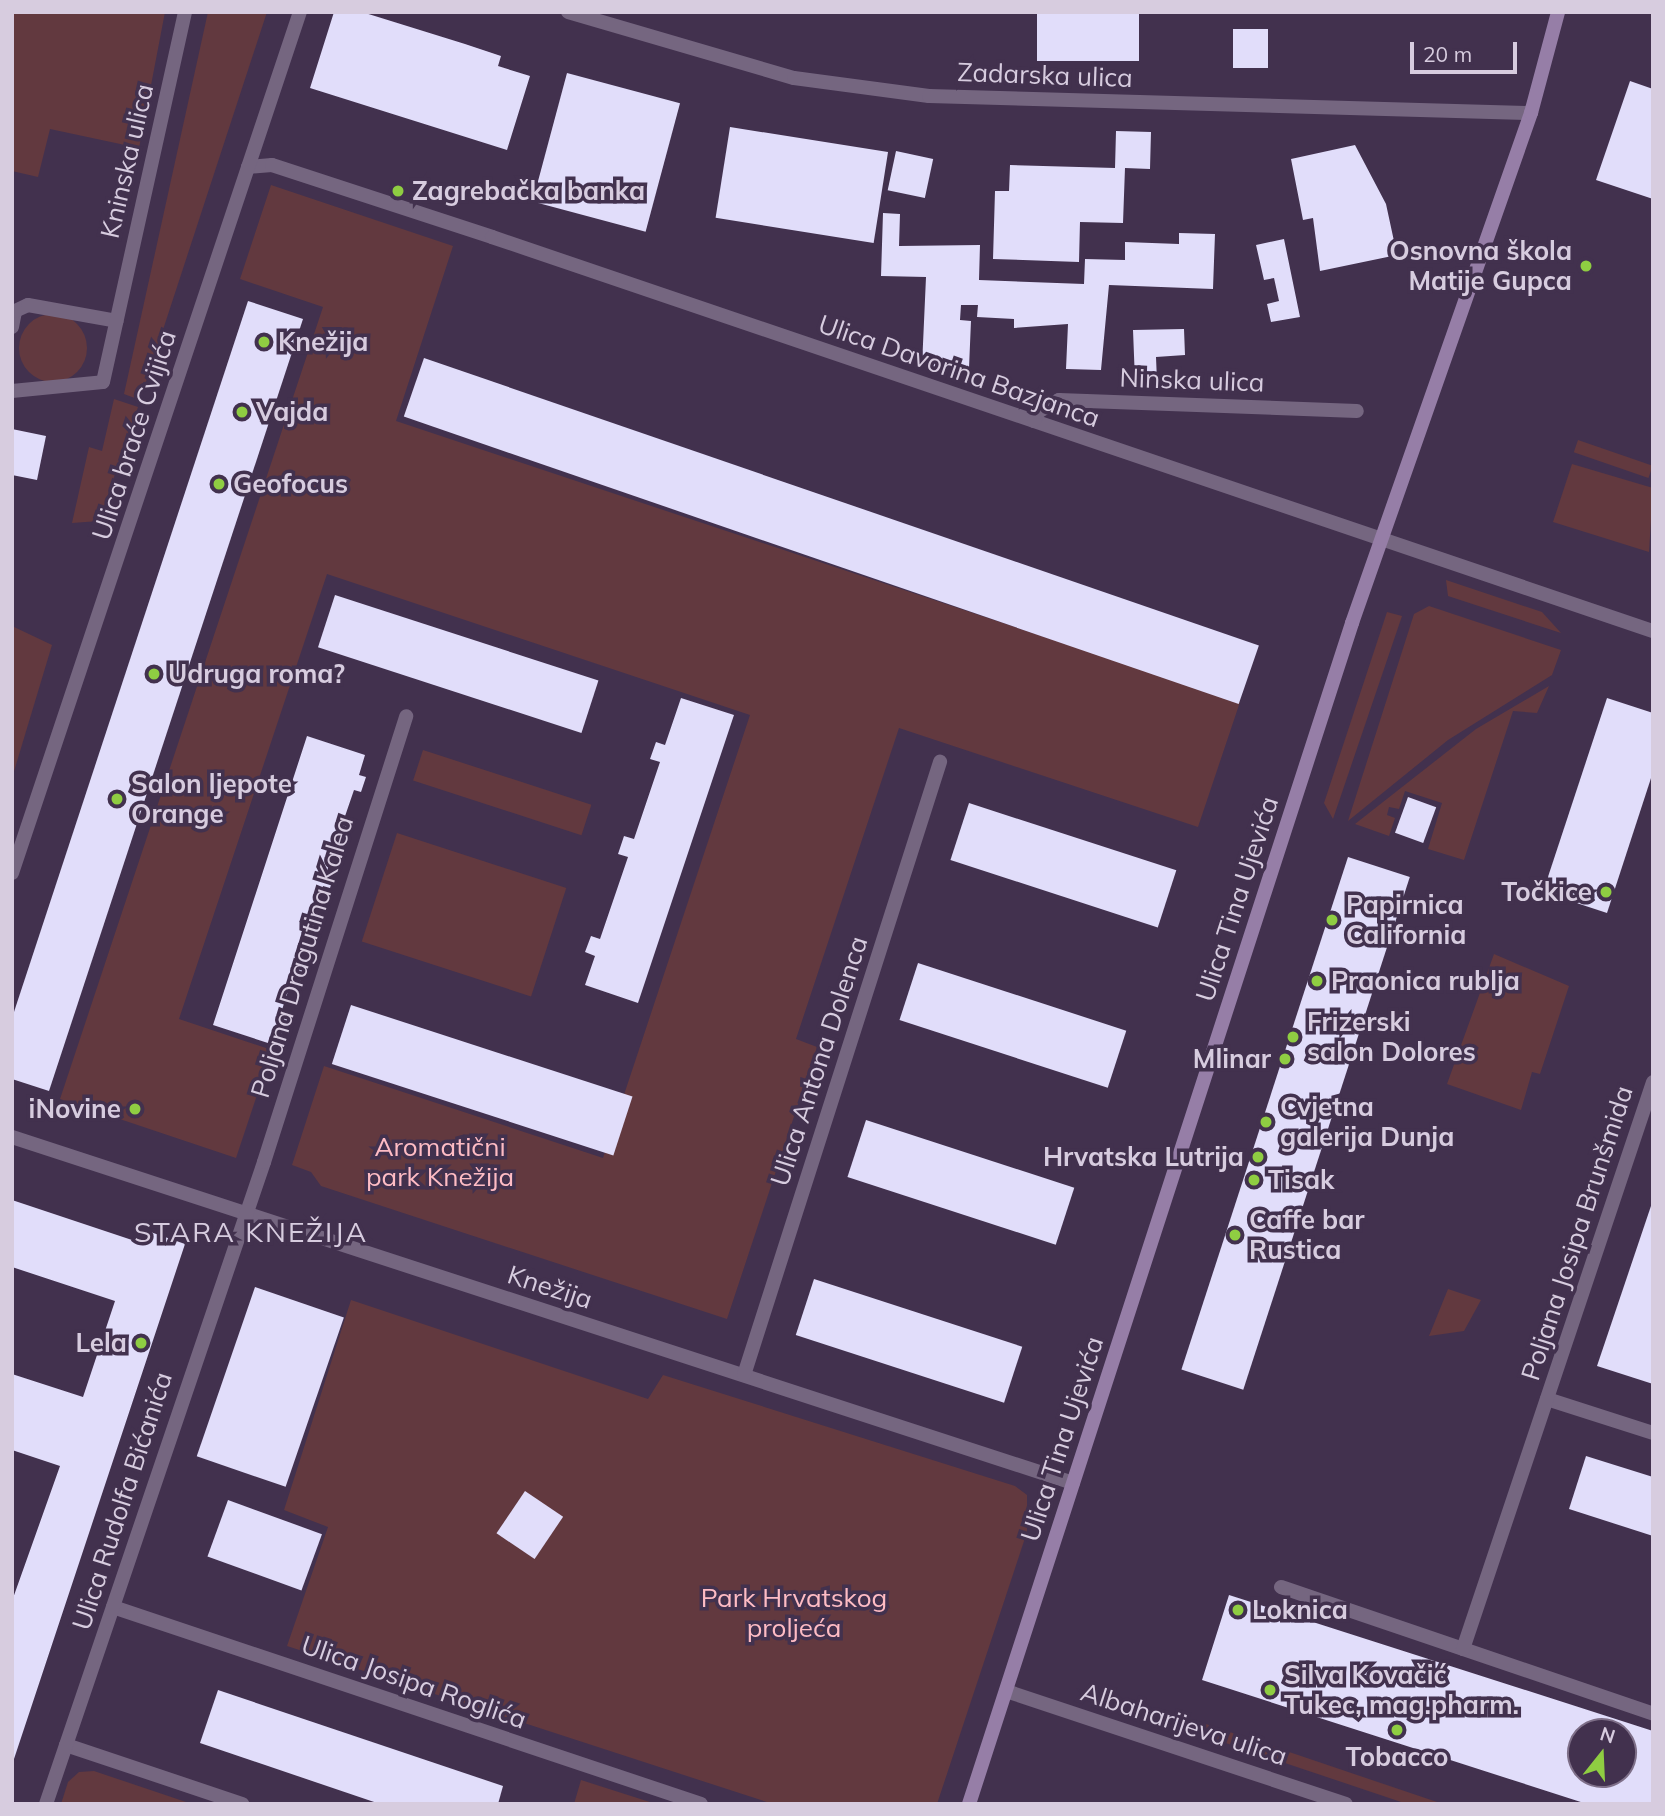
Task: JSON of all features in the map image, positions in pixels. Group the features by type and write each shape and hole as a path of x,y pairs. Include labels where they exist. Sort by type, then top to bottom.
{"street":[{"name":"Kninska ulica","path":"12,391 103,382 185,12"},
{"name":"Ulica braće Cvijića","path":"12,873 300,12"},
{"name":"Zadarska ulica","path":"568,12 794,78 929,96 1531,113"},
{"name":"Ulica Tina Ujevića","path":"969,1804 1382,541 1531,113 1558,12"},
{"name":"Ulica Davorina Bazjanca","path":"248,167 272,165 1653,631"},
{"path":"12,327 15,311 28,305 117,321"},
{"name":"Ninska ulica","path":"1034,421 1038,412 1059,400 1357,411"},
{"name":"Poljana Dragutina Kalea","path":"244,1213 406,716"},
{"name":"Ulica Antona Dolenca","path":"744,1376 940,762"},
{"name":"Poljana Josipa Brunšmida","path":"1463,1649 1653,1082"},
{"name":"Knežija","path":"12,1137 1073,1483"},
{"name":"Ulica Rudolfa Bićanića","path":"46,1804 244,1213"},
{"name":"Poljana Josipa Brunšmida","path":"1547,1399 1653,1433"},
{"path":"1281,1587 1653,1714"},
{"name":"Ulica Josipa Roglića","path":"113,1607 701,1804"},
{"name":"Albaharijeva ulica","path":"1006,1691 1346,1804"},
{"path":"66,1745 242,1804"}],"green space":[{"path":"12,12 165,12 139,148 50,129 38,177 12,171"},
{"path":"208,12 267,12 140,400 124,394"},
{"name":"Aromatični park Knežija","path":"271,185 453,246 396,421 1240,702 1198,827 899,728 796,1039 817,1047 727,1319 321,1186 311,1172 292,1165 324,1066 603,1158 750,715 327,574 179,1019 272,1050 236,1158 60,1099 323,307 240,279"},
{"path":"53,314 66,317 77,324 84,335 87,348 84,361 77,372 66,379 53,382 40,379 29,372 22,361 19,348 22,335 29,324 40,317"},
{"path":"114,399 138,407 99,521 72,523 89,447 102,451"},
{"path":"1578,440 1653,466 1648,478 1574,452"},
{"path":"1572,464 1653,488 1649,552 1553,522"},
{"path":"1446,580 1542,612 1561,633 1448,596"},
{"path":"1429,606 1561,650 1552,675 1448,740 1348,821 1414,614"},
{"path":"1387,612 1402,616 1333,819 1324,803"},
{"path":"12,626 52,645 12,778"},
{"path":"1549,686 1537,713 1513,711 1464,860 1428,849 1442,803 1405,791 1399,809 1389,807 1387,815 1395,818 1389,836 1355,824 1476,729"},
{"path":"423,750 591,805 581,835 413,780"},
{"path":"397,833 566,888 531,996 362,941"},
{"path":"1494,954 1569,986 1540,1074 1532,1072 1521,1110 1447,1084"},
{"path":"1448,1289 1481,1300 1464,1331 1429,1336"},
{"name":"Park Hrvatskog proljeća","path":"351,1300 648,1399 663,1375 1015,1486 1027,1495 1027,1532 937,1804 773,1804 287,1646 328,1527 284,1510"},
{"path":"1200,1722 1443,1804 1407,1804 1199,1734 1195,1726"},
{"path":"94,1771 192,1804 61,1804 68,1782 79,1772"},
{"path":"581,1780 656,1804 574,1804"}],"building":[{"path":"334,12 362,12 465,44 501,56 498,66 530,76 507,150 310,88"},
{"path":"1037,12 1139,12 1139,61 1037,61"},
{"path":"1233,29 1268,29 1268,68 1233,68"},
{"path":"567,73 680,103 646,232 533,201"},
{"path":"1630,81 1653,89 1653,199 1596,180"},
{"path":"730,127 888,152 874,243 716,218"},
{"path":"1116,131 1151,132 1150,169 1125,168 1123,223 1080,222 1079,262 993,259 995,191 1009,191 1010,165 1115,168"},
{"path":"1355,145 1386,204 1397,255 1320,271 1313,218 1303,220 1291,159"},
{"path":"896,151 933,159 925,198 888,190"},
{"path":"883,213 900,214 899,246 980,245 979,280 1084,284 1085,259 1125,260 1125,242 1179,244 1179,233 1215,234 1213,289 1109,285 1101,370 1066,369 1068,324 1014,328 1014,319 977,317 978,305 961,305 960,320 971,321 969,368 922,366 926,277 881,276"},
{"path":"1284,239 1300,317 1271,322 1267,304 1279,301 1274,278 1264,280 1256,245"},
{"path":"248,301 303,319 49,1091 12,1079 12,1018"},
{"path":"1184,329 1185,355 1156,357 1157,381 1135,381 1133,330"},
{"path":"424,358 1259,645 1239,704 404,417"},
{"path":"12,429 46,436 37,480 12,475"},
{"path":"335,595 598,681 581,733 318,647"},
{"path":"681,698 734,715 638,1003 585,985 595,956 585,952 591,936 600,939 628,857 618,854 624,836 634,839 660,762 650,759 656,742 665,745"},
{"path":"1607,698 1653,713 1653,772 1607,913 1543,892"},
{"path":"307,736 365,755 359,775 366,777 361,792 354,790 342,825 350,828 345,843 337,840 327,871 335,873 330,888 323,886 312,918 320,920 315,936 307,933 296,967 304,969 299,985 291,982 280,1016 288,1019 282,1035 275,1032 271,1044 213,1025"},
{"path":"1408,797 1436,807 1423,843 1395,833"},
{"path":"969,803 1176,870 1158,927 950,860"},
{"path":"1348,857 1410,877 1243,1390 1181,1370"},
{"path":"918,963 1126,1031 1108,1088 899,1020"},
{"path":"351,1005 633,1096 613,1155 332,1064"},
{"path":"866,1120 1074,1188 1056,1245 847,1177"},
{"path":"12,1200 135,1241 139,1228 185,1244 13,1762 12,1601 60,1466 12,1450 12,1374 83,1397 115,1301 12,1267"},
{"path":"1653,1200 1653,1384 1597,1366"},
{"path":"814,1279 1022,1347 1004,1403 796,1335"},
{"path":"255,1287 344,1318 286,1487 197,1456"},
{"path":"1586,1456 1653,1477 1653,1536 1569,1509"},
{"path":"525,1491 563,1517 535,1559 496,1533"},
{"path":"228,1500 322,1534 301,1591 207,1556"},
{"path":"1229,1595 1612,1718 1567,1718 1567,1788 1637,1788 1637,1726 1653,1731 1653,1804 1587,1804 1202,1680"},
{"path":"218,1690 503,1786 498,1804 380,1804 200,1743"}],"place":[{"name":"Zagrebačka banka","path":"398,191"},
{"name":"Osnovna škola Matije Gupca","path":"1586,266"},
{"name":"Knežija","path":"264,342"},
{"name":"Vajda","path":"242,412"},
{"name":"Geofocus","path":"219,484"},
{"name":"Udruga roma?","path":"154,674"},
{"name":"Salon ljepote Orange","path":"117,799"},
{"name":"Točkice","path":"1606,892"},
{"name":"Papirnica California","path":"1332,920"},
{"name":"Praonica rublja","path":"1317,981"},
{"name":"Frizerski salon Dolores","path":"1293,1037"},
{"name":"Mlinar","path":"1285,1059"},
{"name":"iNovine","path":"135,1109"},
{"name":"Cvjetna galerija Dunja","path":"1266,1122"},
{"name":"Hrvatska Lutrija","path":"1258,1157"},
{"name":"Tisak","path":"1254,1180"},
{"name":"Caffe bar Rustica","path":"1235,1235"},
{"name":"Lela","path":"141,1343"},
{"name":"Loknica","path":"1238,1610"},
{"name":"Silva Kovačić Tukec, mag.pharm.","path":"1270,1690"},
{"name":"Tobacco","path":"1397,1730"}],"district":[{"name":"STARA KNEŽIJA","path":"251,1232"}]}
